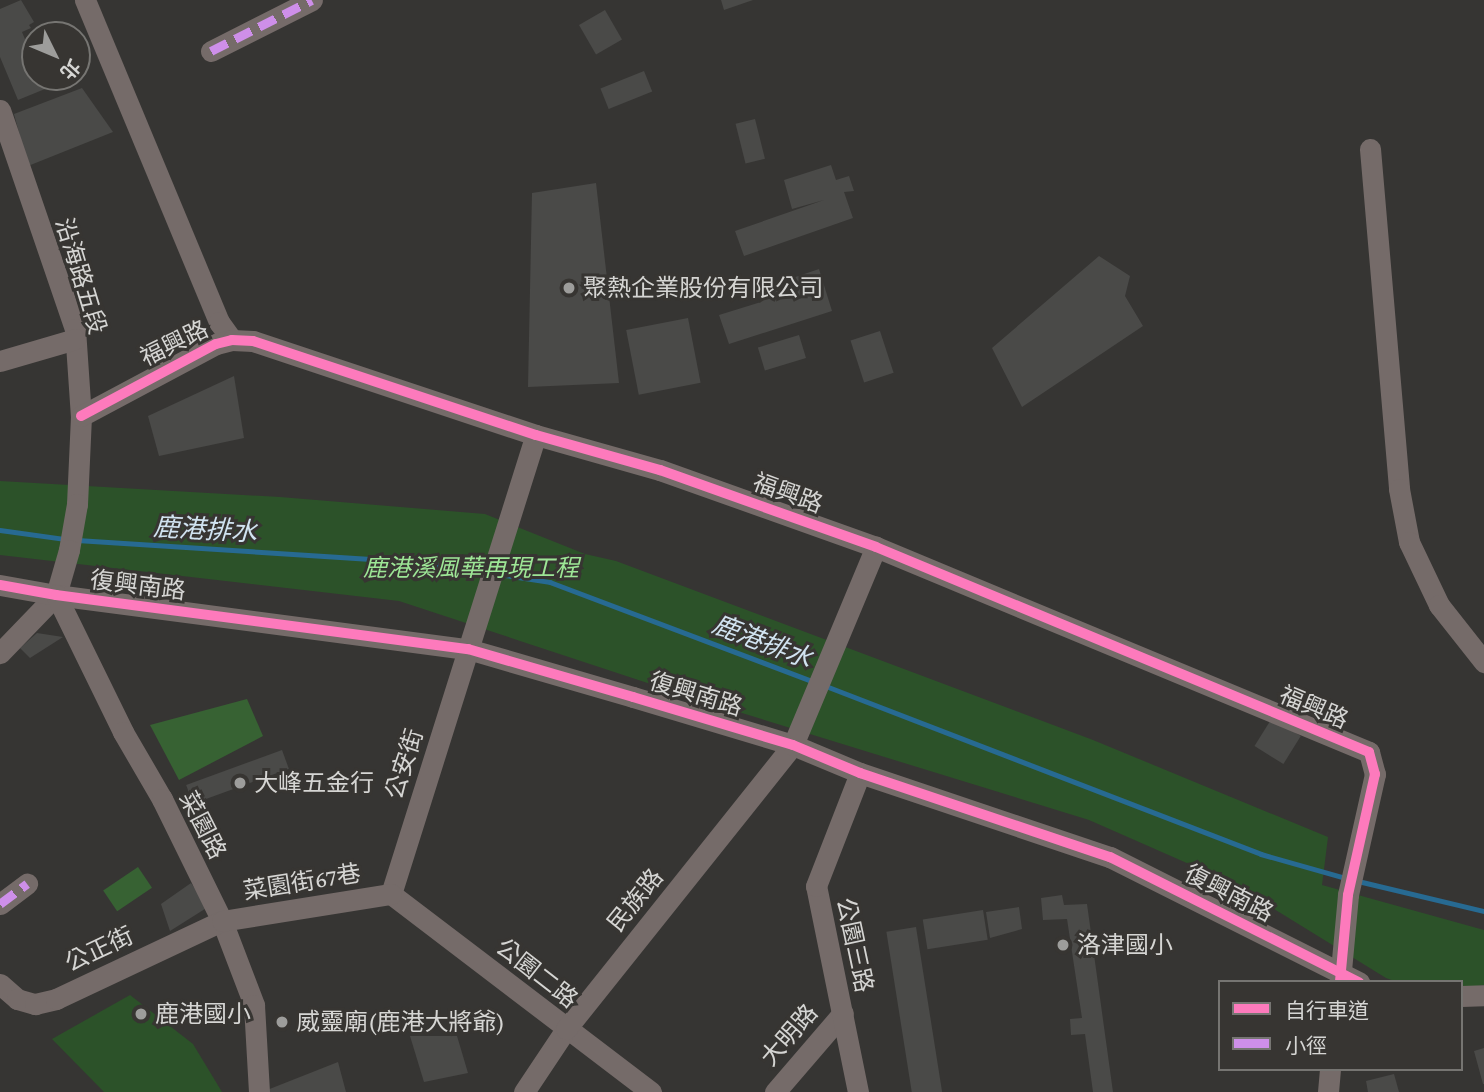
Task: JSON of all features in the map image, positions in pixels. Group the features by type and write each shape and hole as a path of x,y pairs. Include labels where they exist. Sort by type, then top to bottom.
{"street":[{"path":"85,0 214,312 232,340"},
{"path":"211,51 312,0"},
{"name":"沿海路五段","path":"0,110 75,329 81,416 77,504 57,595"},
{"path":"1370,149 1399,489 1409,542 1439,605 1484,662"},
{"path":"0,361 75,339"},
{"name":"福興路","path":"81,416 216,344 232,340 253,341 536,435 660,470 876,547 1369,752 1375,774 1348,895 1347,979"},
{"name":"公安街","path":"391,894 536,435"},
{"name":"民族路","path":"524,1092 566,1029 793,745 876,547"},
{"name":"復興南路","path":"0,585 57,595 468,649 793,745 860,773 1111,857 1347,979"},
{"path":"0,653 57,595"},
{"name":"菜園路","path":"57,595 123,732 162,799 222,921 254,1004 260,1092"},
{"name":"公園三路","path":"859,1092 816,886 860,773"},
{"path":"0,904 27,884"},
{"name":"菜園街67巷","path":"222,921 391,894"},
{"name":"公園二路","path":"391,894 652,1092"},
{"name":"公正街","path":"0,984 17,999 35,1004 56,999 222,921"},
{"path":"1463,996 1484,995"},
{"name":"大明路","path":"775,1092 843,1013"},
{"path":"1328,1092 1331,1071"}],"green space":[{"name":"鹿港溪風華再現工程","path":"0,481 280,497 485,514 585,554 616,561 1093,740 1328,837 1322,885 1484,930 1484,985 1463,988 1463,980 1392,980 1230,882 1089,820 690,697 399,601 0,555"},
{"path":"247,699 263,736 179,780 150,725"},
{"path":"138,867 152,888 117,911 103,890"},
{"path":"130,995 193,1044 222,1092 104,1092 52,1039"}],"building":[{"path":"21,0 33,21 21,21 21,91 40,91 18,100 0,57 0,9"},
{"path":"721,0 753,0 724,10"},
{"path":"605,10 622,39 596,54 579,25"},
{"path":"644,71 652,91 609,109 600,89"},
{"path":"74,91 84,91 113,132 28,166 14,114"},
{"path":"755,119 765,159 746,164 736,124"},
{"path":"831,165 836,180 849,176 854,191 844,192 853,218 744,256 735,231 824,200 792,209 784,180"},
{"name":"聚熱企業股份有限公司","path":"596,183 619,383 528,387 532,193"},
{"path":"1099,256 1130,276 1125,296 1143,326 1022,407 992,348"},
{"path":"819,269 832,311 729,344 719,315 761,302 757,290"},
{"path":"688,318 701,383 639,395 626,330"},
{"path":"880,331 894,373 864,382 851,341"},
{"path":"799,335 806,358 765,371 758,348"},
{"path":"234,376 244,438 159,456 148,416"},
{"path":"37,633 63,637 30,658 20,648"},
{"path":"1272,718 1301,736 1283,764 1255,746"},
{"name":"大峰五金行","path":"282,750 289,769 193,804 186,785"},
{"path":"191,883 208,907 170,931 161,904"},
{"path":"1062,895 1064,905 1087,904 1113,1092 1093,1092 1085,1034 1071,1035 1070,1019 1082,1018 1067,919 1043,920 1041,898"},
{"path":"1019,907 1022,929 990,938 986,912"},
{"path":"983,910 988,940 927,949 923,920"},
{"path":"916,927 942,1092 912,1092 886,932"},
{"path":"410,1036 457,1036 468,1073 424,1082"},
{"path":"1484,1048 1484,1084 1483,1084 1474,1051"},
{"path":"338,1062 346,1092 262,1092"},
{"path":"1394,1074 1399,1092 1368,1092 1366,1081"}],"waterway":[{"name":"鹿港排水","path":"0,530 65,539"},
{"name":"鹿港排水","path":"77,540 417,562 487,572"},
{"name":"鹿港排水","path":"499,574 550,582 814,682"},
{"name":"鹿港排水","path":"826,686 1261,854 1346,878"},
{"name":"鹿港排水","path":"1358,881 1484,911"}],"marked path":[{"path":"211,51 312,0"},
{"path":"0,904 27,884"}],"cycle path":[{"path":"81,416 216,344 232,340 253,341 536,435 660,470 876,547 1369,752 1375,774 1348,895 1340,980"},
{"path":"0,585 56,595 468,649 633,697 793,745 860,773 1110,857 1355,980"}],"place":[{"name":"聚熱企業股份有限公司","path":"569,288"},
{"name":"大峰五金行","path":"240,783"},
{"name":"洛津國小","path":"1063,945"},
{"name":"鹿港國小","path":"141,1014"},
{"name":"威靈廟(鹿港大將爺)","path":"282,1022"}]}
